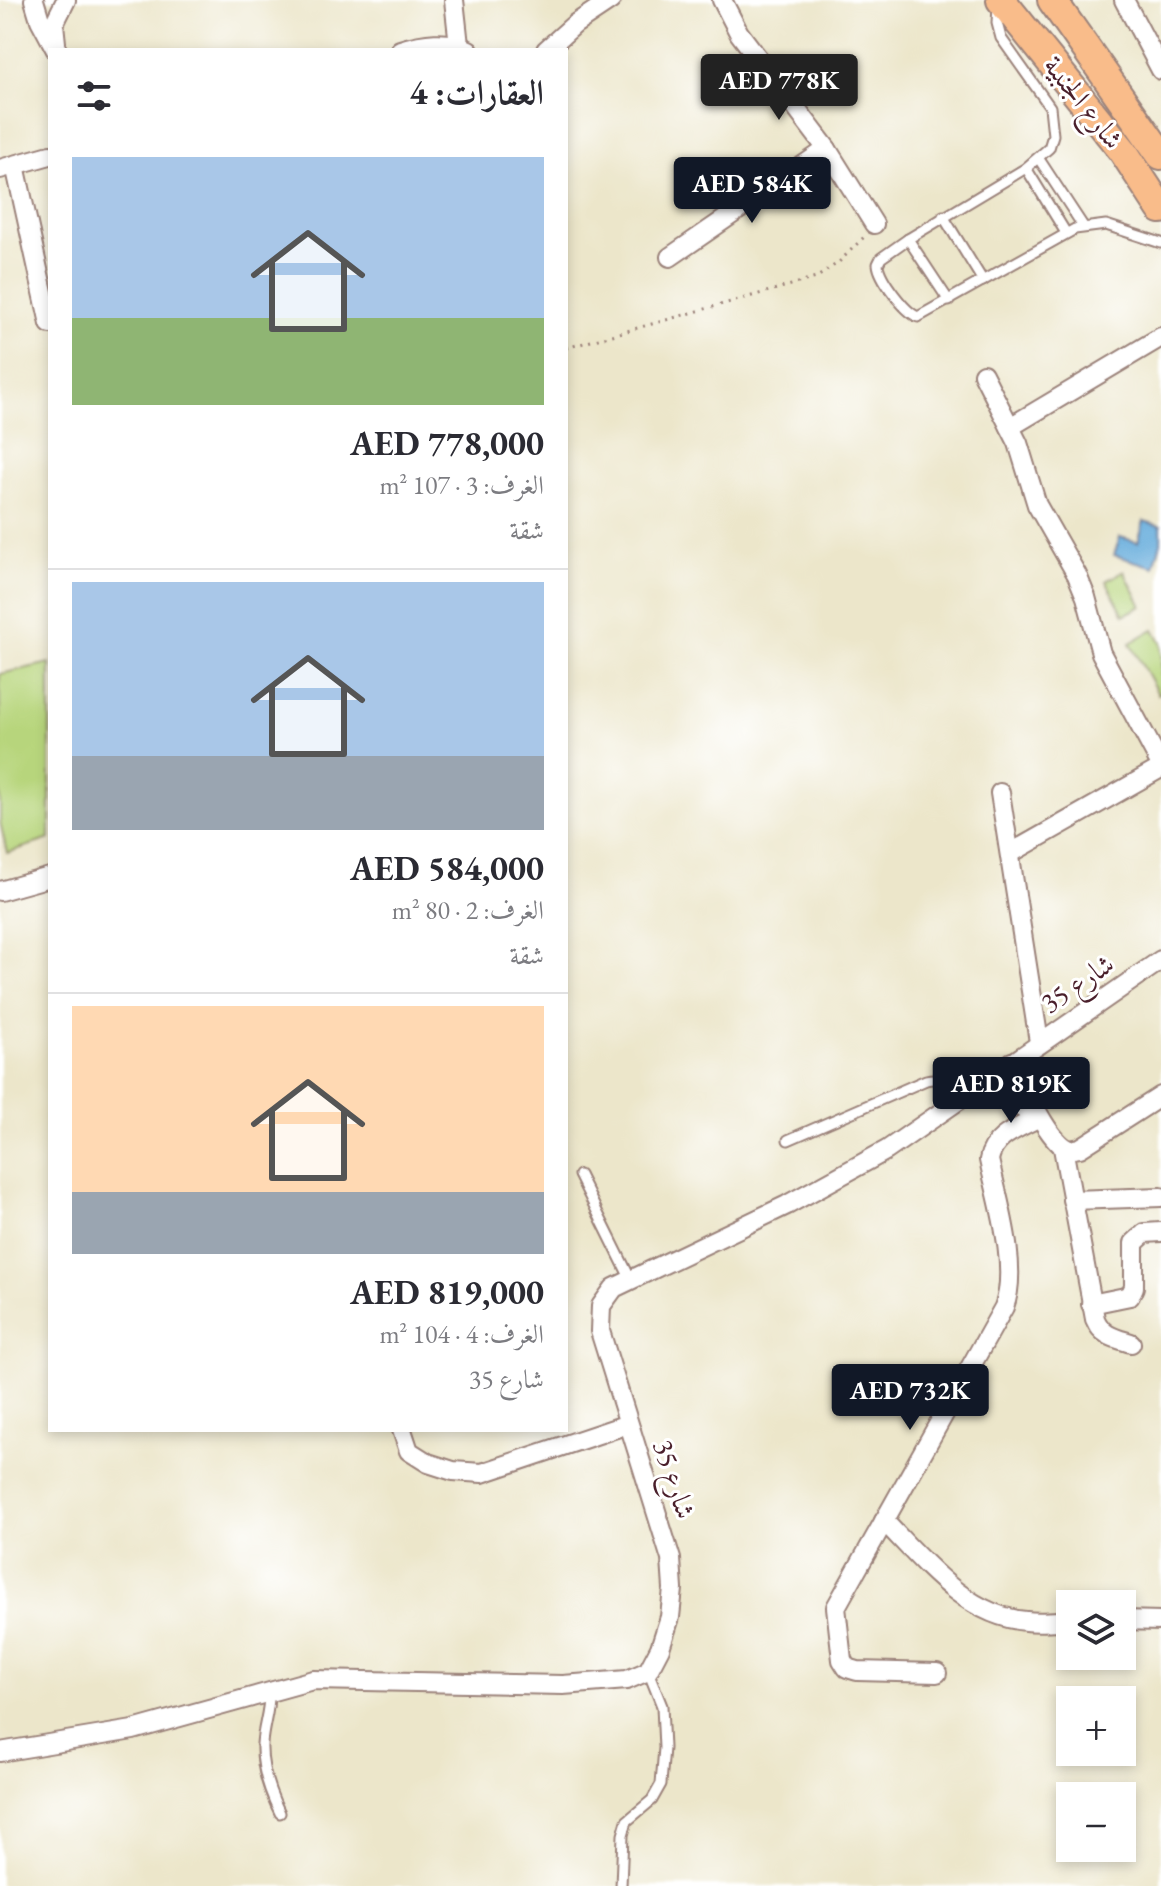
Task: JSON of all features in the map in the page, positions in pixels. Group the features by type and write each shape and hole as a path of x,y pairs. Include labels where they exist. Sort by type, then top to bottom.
{"main road":[{"name":"شارع الجنبية","path":"1000,0 1123,151 1161,209"},
{"name":"شارع الجنبية","path":"1052,0 1161,155"}],"street":[{"path":"34,0 40,20 55,48"},
{"path":"56,48 54,24 66,0"},
{"path":"409,48 426,44 464,48 454,0"},
{"path":"548,48 581,9 611,0"},
{"path":"722,0 739,33 827,149 874,224"},
{"path":"1124,0 1161,70"},
{"path":"670,257 827,149"},
{"path":"48,156 7,167 48,317"},
{"path":"1010,427 1161,337"},
{"path":"983,374 1018,443 1037,505 1077,575 1101,653 1161,766 1011,853"},
{"path":"1000,793 1039,1042"},
{"path":"0,891 48,878"},
{"name":"شارع 35","path":"648,1671 660,1648 670,1617 673,1589 671,1559 600,1331 601,1306 614,1288 838,1178 914,1133 1039,1042 1161,960"},
{"path":"1005,1067 1032,1098 1039,1117 1063,1148 1095,1319 1102,1332 1131,1343"},
{"path":"1063,1148 1080,1148 1161,1096"},
{"path":"937,1673 857,1671 844,1665 836,1607 1008,1297 1010,1266 989,1160 991,1151 1003,1137 1039,1117"},
{"path":"1072,1200 1161,1197"},
{"path":"1091,1304 1130,1296 1134,1287 1134,1243 1145,1233 1161,1232"},
{"path":"403,1432 409,1451 428,1463 453,1471 482,1473 628,1424"},
{"path":"884,1521 949,1585 984,1609 1025,1621 1056,1620"},
{"path":"1136,1620 1161,1621"},
{"path":"0,1752 133,1730 313,1680 563,1685 627,1680 648,1671"}],"lane":[{"path":"1000,0 997,23 1001,38 1050,107 1053,135 1049,148 1026,168 943,216 881,258 879,271 882,276 912,315 923,316 1083,226 1117,227 1161,243"},
{"path":"1039,159 1083,226"},
{"path":"1026,168 1066,233"},
{"path":"943,216 983,281"},
{"path":"908,239 949,301"},
{"path":"788,1140 926,1080 935,1078 952,1084 964,1096"},
{"path":"579,1175 631,1280"},
{"path":"621,1886 623,1835 627,1821 652,1800 661,1784 664,1748 662,1706 648,1671"},
{"path":"269,1692 270,1705 262,1745 266,1782 280,1813"}],"path":[{"path":"568,347 816,278 839,262 874,224"}],"green space":[{"path":"1124,571 1142,606 1124,615 1106,581"},
{"path":"1154,629 1161,642 1161,693 1158,694 1130,643"},
{"path":"48,663 48,840 7,853 0,822 0,674"}],"water":[{"path":"1144,521 1161,526 1161,542 1154,567 1114,555 1120,537 1138,542"}]}
